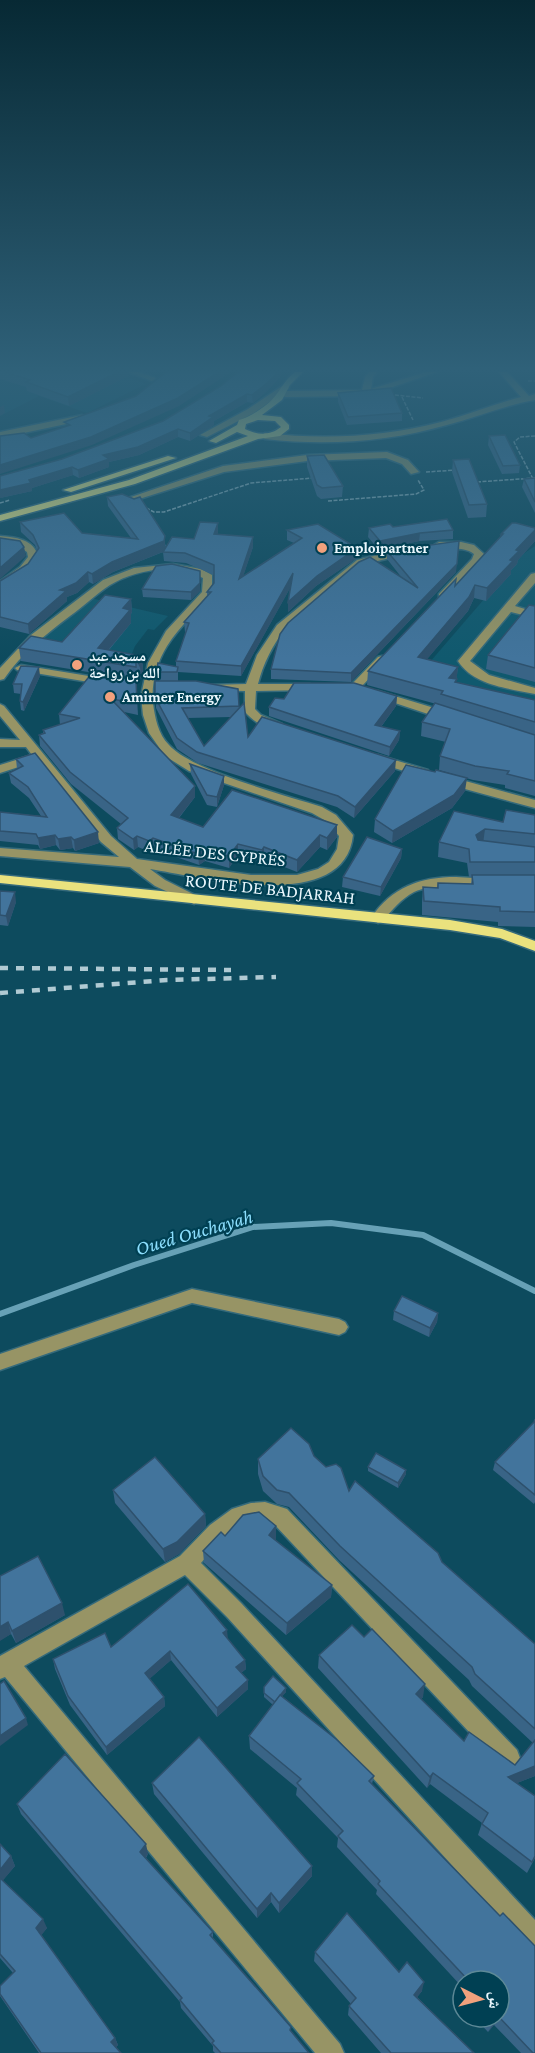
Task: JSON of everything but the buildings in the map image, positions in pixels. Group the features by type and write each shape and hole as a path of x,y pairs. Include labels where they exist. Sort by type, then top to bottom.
{"main road":[{"path":"0,510 139,468"},
{"path":"0,518 132,482 172,468"},
{"name":"ROUTE DE BADJARRAH","path":"0,879 479,929 535,946"}],"street":[{"path":"130,499 232,468"},
{"path":"410,468 414,472"},
{"path":"0,539 20,542 28,546 32,553 30,562 0,586"},
{"path":"293,732 270,725 249,710 249,688 266,647 281,627 351,568 369,558 425,548 465,545 475,549 478,554 477,560 437,603"},
{"path":"0,677 3,665 109,581 147,569 183,567 200,571 208,577 207,593 179,621 164,641 140,686 3,665"},
{"path":"535,576 464,657 466,668 483,677 535,691"},
{"path":"509,608 535,615"},
{"path":"388,653 349,687 464,721"},
{"name":"ALLÉE DES CYPRÉS","path":"0,852 132,862 282,880 314,876 332,867 346,850 346,836 340,826 317,810 193,768 176,760 164,750 153,735 140,686"},
{"path":"192,688 320,687"},
{"path":"0,708 106,838 160,883 194,900"},
{"path":"0,743 31,744"},
{"path":"360,754 535,804"},
{"path":"0,769 40,756"},
{"path":"378,918 402,893 421,885 434,882 502,883"},
{"path":"0,1362 192,1296 339,1327"},
{"path":"331,2053 4,1666 187,1563 238,1514 260,1510 279,1516 509,1758"},
{"path":"187,1563 234,1610 535,1938"}],"path":[{"path":"328,501 421,492 424,490 414,472 458,470"},
{"path":"130,499 154,512 164,512 251,483 317,478"},
{"path":"478,490 474,482 534,478"},
{"path":"0,503 10,500"}],"shaded area":[{"path":"535,546 535,709 417,677 523,554"},
{"path":"86,597 168,616 154,630 148,629 135,646 127,666 31,648"}],"waterway":[{"name":"Oued Ouchayah","path":"0,1314 134,1265 253,1227 331,1223 423,1235 535,1291"}],"railway":[{"path":"0,968 231,970"},
{"path":"0,993 167,980 276,977"}],"place":[{"name":"Emploipartner","path":"322,548"},
{"name":"مسجد عبد الله بن رواحة","path":"77,665"},
{"name":"Amimer Energy","path":"110,697"}]}
